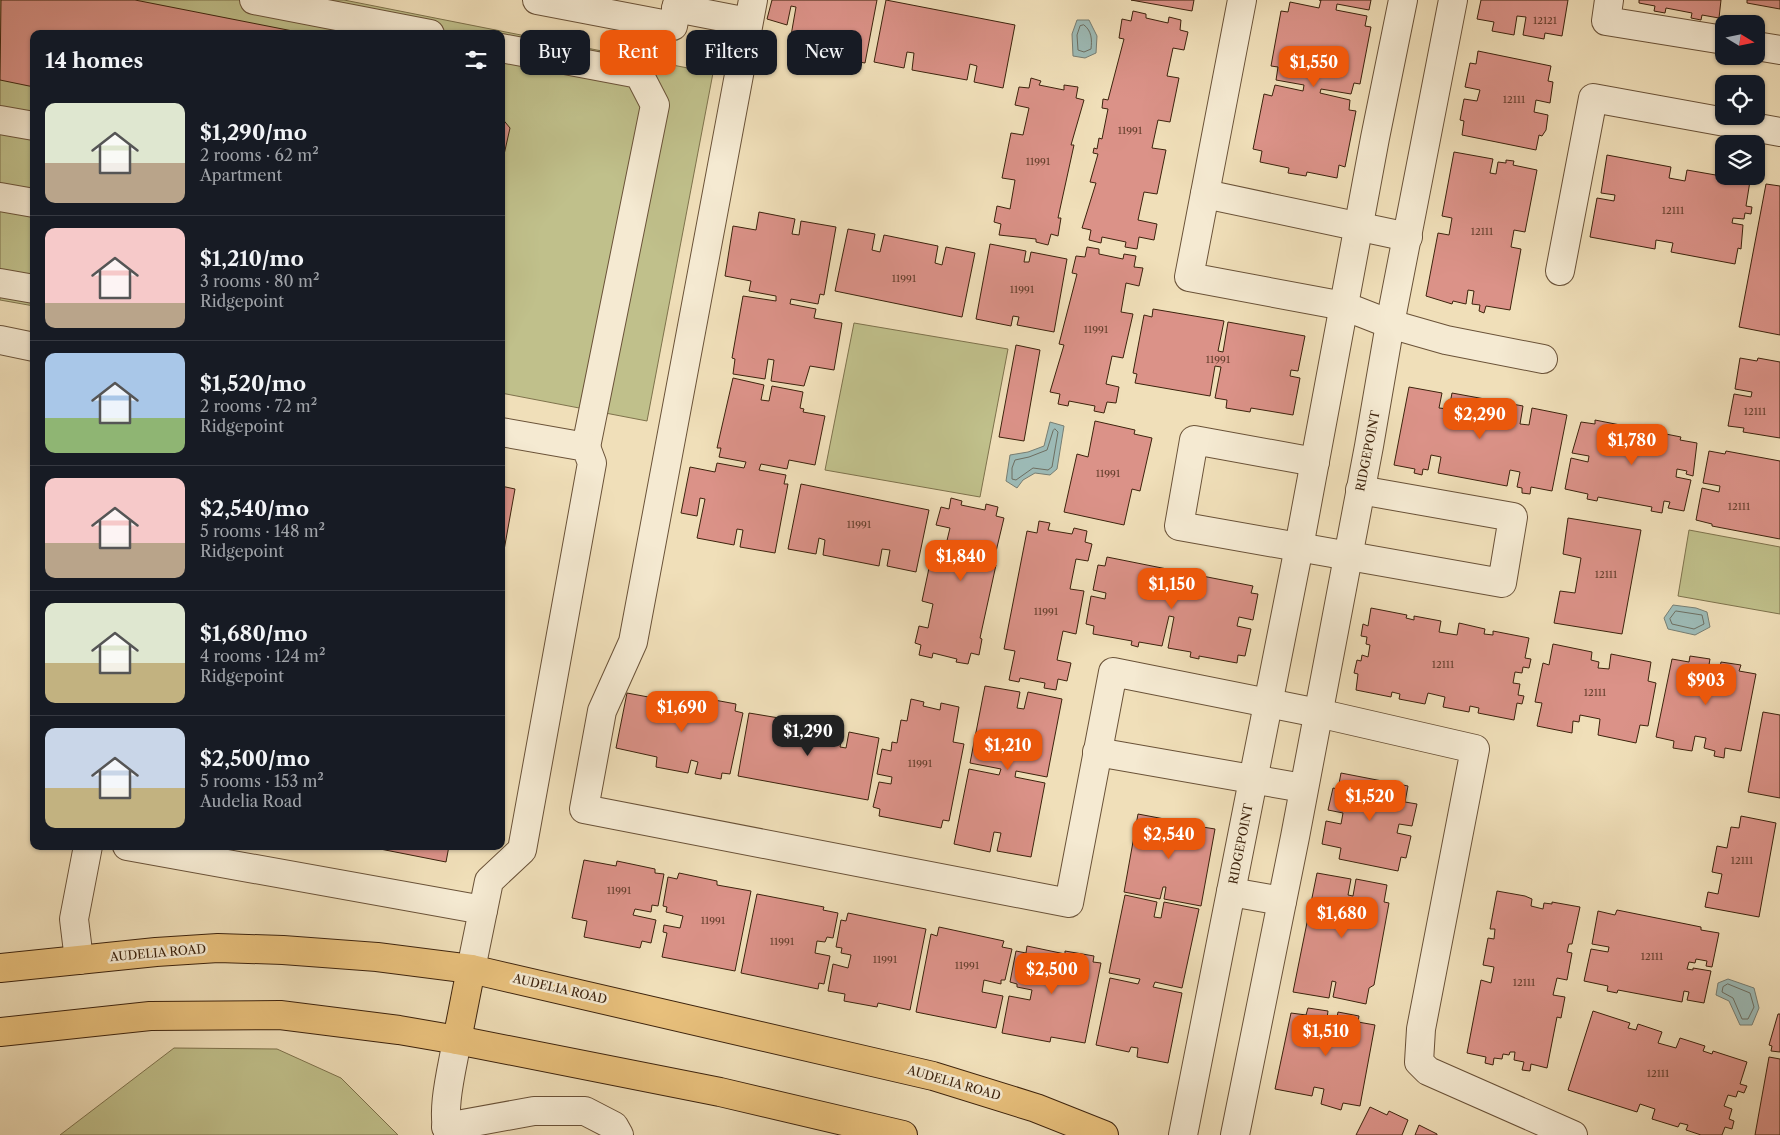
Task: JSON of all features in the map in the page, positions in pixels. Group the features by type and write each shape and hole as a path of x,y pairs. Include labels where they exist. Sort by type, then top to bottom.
{"main road":[{"name":"AUDELIA ROAD","path":"0,968 156,952 218,948 283,950 377,957 471,969 933,1076 1036,1108 1104,1135"},
{"path":"457,1040 471,969"},
{"path":"0,1032 150,1016 280,1016 399,1030 457,1040 720,1092 903,1135"}],"street":[{"path":"254,0 409,30"},
{"path":"537,0 673,26 677,4 750,11 633,642 602,711 584,809 1069,903 1113,672 1318,713 1475,749 1421,1029 1419,1062 1428,1072 1573,1135"},
{"path":"1242,0 1190,277 1344,306 1390,324 1446,340 1543,359"},
{"name":"RIDGEPOINT","path":"1183,1135 1299,547 1358,227 1403,0"},
{"name":"RIDGEPOINT","path":"1235,1135 1282,901 1453,0"},
{"path":"1609,0 1606,20 1715,38"},
{"path":"1765,48 1780,50"},
{"path":"471,969 489,881 522,850 592,463 586,447 655,105 638,74 505,49"},
{"path":"1560,271 1593,98 1780,132"},
{"path":"0,120 30,125"},
{"path":"1205,194 1408,237"},
{"path":"0,197 30,202"},
{"path":"0,283 30,288"},
{"path":"0,340 30,346"},
{"path":"505,433 586,447"},
{"path":"1315,462 1194,440 1179,526 1502,583 1513,517 1360,490"},
{"path":"1098,752 1303,788"},
{"path":"79,960 74,919 87,850"},
{"path":"149,850 483,910"},
{"name":"RIDGEPOINT","path":"1231,892 1282,901"},
{"path":"457,1040 448,1094 447,1131 534,1111 585,1111 614,1126 619,1135"}],"green space":[{"path":"0,0 344,0 496,30 30,30 30,305 0,300"},
{"path":"505,32 520,35 520,75 590,75 590,49 600,51 600,75 676,75 676,66 686,68 686,75 713,75 647,421 505,394"},
{"path":"854,323 1008,349 980,497 825,470"},
{"path":"1689,530 1780,547 1780,614 1678,596"},
{"path":"174,1048 277,1049 341,1078 398,1135 60,1135"}],"water":[{"path":"1077,20 1089,20 1097,36 1096,53 1085,58 1073,56 1072,34"},
{"path":"1050,422 1064,426 1057,469 1050,475 1035,473 1023,480 1017,488 1006,481 1010,455 1028,452 1044,446"},
{"path":"1673,605 1696,608 1707,612 1710,627 1695,635 1668,629 1664,618"},
{"path":"1728,979 1754,988 1759,1008 1752,1025 1740,1025 1729,1001 1716,995 1718,983"}],"building":[{"path":"1,0 135,0 288,30 30,30 30,86 0,80"},
{"path":"772,0 877,0 865,63 862,62 862,30 792,30 796,7 791,6 787,25 767,19"},
{"path":"886,0 1015,25 1003,88 974,82 977,66 970,64 967,80 912,70 914,53 907,52 904,68 874,62"},
{"path":"1131,0 1194,0 1192,11"},
{"path":"1321,0 1371,0 1369,10 1337,4 1336,10 1367,16 1365,26 1371,27 1360,84 1354,83 1351,94 1321,89 1320,93 1350,100 1349,110 1356,111 1345,167 1339,165 1337,178 1307,172 1306,176 1288,173 1289,168 1260,162 1262,151 1253,149 1264,94 1272,96 1275,85 1303,91 1304,85 1276,80 1278,67 1271,66 1281,11 1288,12 1290,2 1319,8"},
{"path":"1481,0 1568,0 1562,36 1545,33 1544,39 1523,35 1526,17 1517,16 1514,35 1492,31 1494,22 1477,19"},
{"path":"1639,0 1721,0 1719,15 1715,15 1715,17 1702,15 1701,20 1691,18 1692,13 1666,8 1665,13 1654,11 1655,6 1639,3"},
{"path":"1747,0 1780,0 1780,9 1747,3"},
{"path":"1133,11 1146,14 1146,18 1168,23 1169,17 1181,20 1180,30 1188,32 1184,50 1173,48 1167,76 1179,78 1170,122 1158,120 1152,148 1166,150 1157,194 1144,192 1138,220 1157,224 1154,240 1139,237 1137,249 1125,247 1126,242 1102,237 1101,243 1089,240 1091,230 1082,228 1096,183 1090,182 1098,154 1093,153 1094,148 1097,149 1099,138 1102,139 1108,109 1102,108 1103,99 1108,100 1124,39 1119,38 1122,19 1131,21"},
{"path":"1478,51 1551,66 1548,81 1553,82 1550,103 1536,100 1534,112 1548,115 1546,130 1542,136 1539,135 1536,150 1462,135 1464,121 1460,120 1464,99 1477,101 1480,90 1465,87 1470,63 1476,64"},
{"path":"1031,78 1041,81 1039,85 1064,90 1064,85 1078,87 1076,98 1084,100 1071,145 1074,145 1058,218 1061,218 1058,236 1051,234 1048,245 1036,242 1036,239 999,235 1001,224 994,222 997,206 1010,209 1015,180 1002,178 1011,133 1023,135 1029,108 1015,105 1019,87 1029,88"},
{"path":"505,122 510,128 505,150"},
{"path":"1454,152 1493,159 1490,173 1496,174 1498,162 1506,163 1506,160 1514,161 1513,165 1537,170 1525,232 1514,230 1511,247 1521,249 1510,310 1486,306 1484,313 1479,311 1480,305 1472,304 1474,291 1468,290 1466,304 1453,301 1452,304 1426,296 1438,233 1449,235 1452,218 1442,216"},
{"path":"1607,155 1671,167 1669,178 1685,181 1687,170 1715,175 1715,185 1749,185 1746,206 1752,207 1751,214 1745,213 1744,219 1733,218 1732,223 1743,225 1741,249 1738,248 1735,264 1671,252 1673,243 1656,240 1655,249 1590,237 1597,198 1614,201 1615,195 1601,193"},
{"path":"1766,184 1780,186 1780,335 1739,327"},
{"path":"759,212 795,219 792,234 799,235 801,221 836,227 824,295 820,294 818,304 791,299 790,304 816,309 814,318 842,323 834,370 810,366 804,386 771,381 774,360 768,359 765,379 733,374 735,359 732,358 743,296 776,301 776,296 749,291 751,281 725,276 733,226 756,230"},
{"path":"848,229 875,234 872,250 880,252 884,235 938,246 935,263 942,265 946,247 975,253 962,317 835,291"},
{"path":"990,244 1026,251 1024,262 1029,262 1031,252 1067,259 1054,332 1017,325 1019,317 1013,316 1011,326 976,319"},
{"path":"1087,247 1099,249 1099,254 1123,259 1124,254 1136,256 1134,267 1143,268 1139,286 1126,283 1121,312 1133,314 1123,358 1112,356 1106,384 1119,387 1116,403 1107,402 1104,413 1094,411 1095,406 1069,401 1068,406 1058,404 1060,394 1050,392 1064,345 1059,344 1077,274 1072,273 1076,256 1085,257"},
{"path":"1153,309 1224,321 1218,351 1223,352 1228,322 1305,336 1298,371 1291,370 1290,376 1300,378 1293,415 1251,408 1250,412 1226,408 1227,400 1215,398 1221,367 1215,366 1210,396 1135,383 1137,374 1133,373 1144,315 1152,317"},
{"path":"1016,345 1040,350 1024,441 999,437"},
{"path":"1740,358 1757,361 1758,358 1780,362 1780,438 1743,432 1744,428 1728,426 1734,394 1751,397 1752,392 1735,389"},
{"path":"733,378 764,385 761,400 769,401 772,386 803,392 800,408 804,409 803,412 825,416 815,465 789,460 787,469 761,464 759,470 786,475 784,484 788,484 775,553 740,547 743,530 737,529 734,545 697,538 705,499 700,498 697,516 681,513 690,467 715,472 717,463 744,468 746,462 719,457 721,448 717,448"},
{"path":"1409,387 1442,393 1439,408 1449,409 1452,393 1523,406 1520,424 1529,425 1532,408 1567,415 1552,491 1531,487 1530,494 1522,493 1522,488 1517,487 1520,472 1510,470 1507,486 1438,473 1441,457 1431,455 1428,470 1423,469 1422,475 1414,473 1415,469 1394,465"},
{"path":"1595,420 1681,437 1680,440 1697,443 1693,476 1686,474 1687,471 1677,469 1676,477 1691,480 1684,511 1668,508 1670,502 1664,501 1662,513 1651,511 1652,507 1598,497 1597,501 1587,499 1588,494 1565,489 1571,458 1588,462 1589,456 1572,453 1581,422 1595,424"},
{"path":"1095,421 1135,430 1134,434 1152,438 1140,491 1132,489 1124,525 1064,512 1077,454 1088,457"},
{"path":"1709,451 1725,454 1726,451 1780,461 1780,539 1712,526 1712,524 1696,520 1702,488 1719,492 1720,486 1703,483"},
{"path":"801,484 929,510 916,572 887,566 890,550 882,549 879,566 823,555 825,540 819,538 816,554 788,549"},
{"path":"505,487 515,489 505,545"},
{"path":"951,498 962,501 961,505 985,510 986,504 998,507 996,516 1004,518 993,564 996,565 980,638 982,639 979,655 971,653 968,664 956,662 957,659 933,653 932,658 919,655 921,645 915,643 919,626 928,628 933,604 922,601 932,554 943,557 950,528 936,525 941,507 949,509"},
{"path":"1568,518 1641,530 1622,634 1554,623 1560,591 1575,593 1581,558 1563,554"},
{"path":"1039,521 1050,523 1048,530 1072,534 1074,528 1087,531 1085,542 1092,544 1088,561 1076,559 1070,589 1084,591 1076,634 1063,631 1057,660 1071,663 1067,681 1058,679 1056,690 1044,688 1045,683 1020,678 1019,682 1009,680 1015,651 1004,649 1027,531 1037,533"},
{"path":"1107,557 1177,571 1171,600 1176,601 1182,572 1253,586 1251,593 1258,594 1253,620 1239,617 1237,626 1251,629 1245,656 1238,655 1237,663 1199,656 1199,659 1190,657 1191,652 1168,648 1174,617 1169,616 1162,646 1139,642 1138,647 1131,645 1132,641 1093,634 1094,626 1086,624 1091,596 1105,599 1106,593 1093,590 1098,565 1105,566"},
{"path":"1371,608 1407,615 1406,618 1414,620 1414,616 1441,621 1439,632 1457,635 1459,623 1485,629 1484,634 1493,635 1493,631 1529,638 1525,658 1531,659 1529,668 1523,667 1522,673 1515,672 1513,683 1520,684 1518,695 1524,696 1522,704 1517,703 1514,720 1478,713 1479,708 1470,706 1469,712 1443,707 1445,697 1428,693 1425,704 1399,699 1400,694 1392,692 1391,697 1356,690 1358,674 1354,673 1357,660 1361,661 1362,655 1368,657 1370,645 1366,644 1367,637 1361,636 1363,624 1368,626"},
{"path":"1553,644 1592,652 1591,660 1599,662 1598,668 1609,669 1611,654 1651,662 1648,681 1656,683 1648,726 1640,725 1636,743 1598,735 1600,719 1580,715 1579,722 1573,721 1572,733 1537,726 1542,703 1535,702 1543,663 1549,665"},
{"path":"1690,656 1710,659 1707,676 1718,678 1721,662 1741,665 1739,671 1756,674 1741,751 1725,748 1724,758 1714,756 1715,751 1704,748 1706,738 1695,736 1692,751 1673,748 1674,741 1656,737 1672,659 1689,662"},
{"path":"985,686 1020,692 1017,708 1024,709 1028,692 1062,699 1047,777 1016,771 1015,777 1045,783 1031,857 997,851 1001,833 994,832 990,852 954,844 969,769 999,775 1001,769 970,763"},
{"path":"627,693 675,702 677,693 702,698 700,712 706,713 709,699 736,704 735,711 743,713 730,774 722,773 721,779 695,774 698,762 691,760 688,773 656,767 657,757 616,748"},
{"path":"911,699 924,702 923,706 940,710 941,703 959,707 953,742 964,744 949,821 943,820 941,828 879,816 880,809 873,807 879,782 891,784 892,777 877,774 882,749 891,751 892,742 897,743 901,720 907,721"},
{"path":"1763,712 1780,715 1780,798 1748,792"},
{"path":"749,713 779,718 776,734 783,735 786,720 843,731 840,747 846,748 849,732 879,738 868,800 738,776"},
{"path":"1341,773 1408,786 1405,802 1417,804 1412,826 1399,824 1397,833 1411,836 1406,858 1401,857 1398,871 1339,859 1341,848 1322,844 1326,821 1341,824 1343,813 1328,810 1333,788 1338,789"},
{"path":"1138,814 1175,821 1174,827 1184,829 1184,824 1215,829 1201,906 1164,899 1166,887 1163,887 1160,899 1124,892"},
{"path":"1741,816 1776,823 1759,917 1705,907 1708,892 1718,894 1722,874 1712,872 1717,846 1727,848 1731,827 1739,828"},
{"path":"385,850 448,850 446,862"},
{"path":"584,860 616,866 617,861 655,869 655,873 664,874 658,906 652,905 651,912 635,909 633,915 656,920 651,943 642,941 640,948 584,937 587,921 572,918"},
{"path":"679,873 717,881 717,885 751,891 735,971 662,957 667,933 663,932 664,925 680,928 683,916 666,912 667,907 663,906 668,877 677,879"},
{"path":"1317,873 1351,879 1348,895 1353,896 1356,879 1387,885 1384,902 1389,903 1374,985 1369,988 1366,1004 1333,997 1336,982 1332,981 1329,998 1293,992"},
{"path":"1497,891 1525,896 1532,899 1531,906 1543,909 1544,903 1552,904 1552,902 1580,907 1572,944 1569,944 1567,952 1572,953 1567,980 1557,978 1553,995 1565,997 1561,1018 1557,1017 1547,1068 1531,1064 1530,1071 1522,1070 1524,1062 1514,1060 1515,1052 1510,1052 1509,1055 1503,1054 1502,1059 1494,1058 1493,1065 1485,1063 1486,1057 1467,1053 1481,980 1491,983 1494,967 1483,965 1488,938 1494,939 1495,929 1490,929"},
{"path":"757,894 824,907 823,910 838,913 833,938 827,937 825,942 817,941 815,953 830,956 824,984 819,983 818,989 741,973"},
{"path":"1125,895 1157,902 1154,917 1161,918 1164,902 1199,909 1182,988 1155,982 1153,987 1182,993 1168,1063 1137,1057 1138,1048 1131,1047 1129,1052 1096,1045 1110,978 1138,984 1140,979 1109,973"},
{"path":"1617,910 1701,927 1701,930 1719,933 1712,967 1706,966 1707,961 1696,959 1695,963 1689,962 1687,969 1711,971 1704,1003 1687,1000 1689,992 1684,991 1682,1002 1618,990 1617,993 1607,991 1608,986 1584,981 1591,949 1608,952 1609,947 1592,944 1598,911 1615,915"},
{"path":"848,913 926,929 910,1010 878,1003 877,1007 844,1001 845,994 828,991 833,964 848,968 851,955 841,953 842,948 836,947 841,920 846,921"},
{"path":"939,927 1004,941 1002,947 1012,949 1005,980 1001,980 1001,984 984,980 982,992 1003,996 996,1028 916,1012 931,934 937,936"},
{"path":"1027,946 1065,954 1065,951 1094,956 1093,962 1101,963 1085,1043 1051,1037 1050,1042 1002,1033 1009,996 1030,1000 1032,990 1017,987 1017,984 1010,982 1016,951 1026,953"},
{"path":"1308,1008 1328,1011 1326,1026 1335,1028 1338,1012 1359,1016 1358,1022 1375,1025 1360,1106 1343,1103 1341,1110 1321,1104 1324,1089 1314,1087 1312,1096 1275,1089 1291,1013 1306,1015"},
{"path":"1593,1011 1630,1023 1628,1028 1636,1030 1638,1024 1662,1032 1658,1043 1676,1048 1680,1038 1705,1046 1703,1051 1712,1054 1713,1051 1747,1062 1740,1084 1747,1086 1744,1093 1738,1091 1736,1097 1728,1095 1724,1106 1732,1109 1729,1119 1734,1121 1732,1129 1725,1127 1722,1135 1701,1135 1686,1130 1688,1125 1680,1123 1678,1127 1652,1119 1655,1109 1640,1104 1637,1112 1568,1090"},
{"path":"1778,1014 1780,1014 1780,1052 1771,1051 1772,1046 1769,1045"},
{"path":"1769,1057 1780,1059 1780,1135 1755,1135"},
{"path":"1370,1107 1387,1115 1389,1111 1408,1120 1402,1135 1356,1135"},
{"path":"1419,1125 1437,1134 1437,1135 1415,1135"}]}
